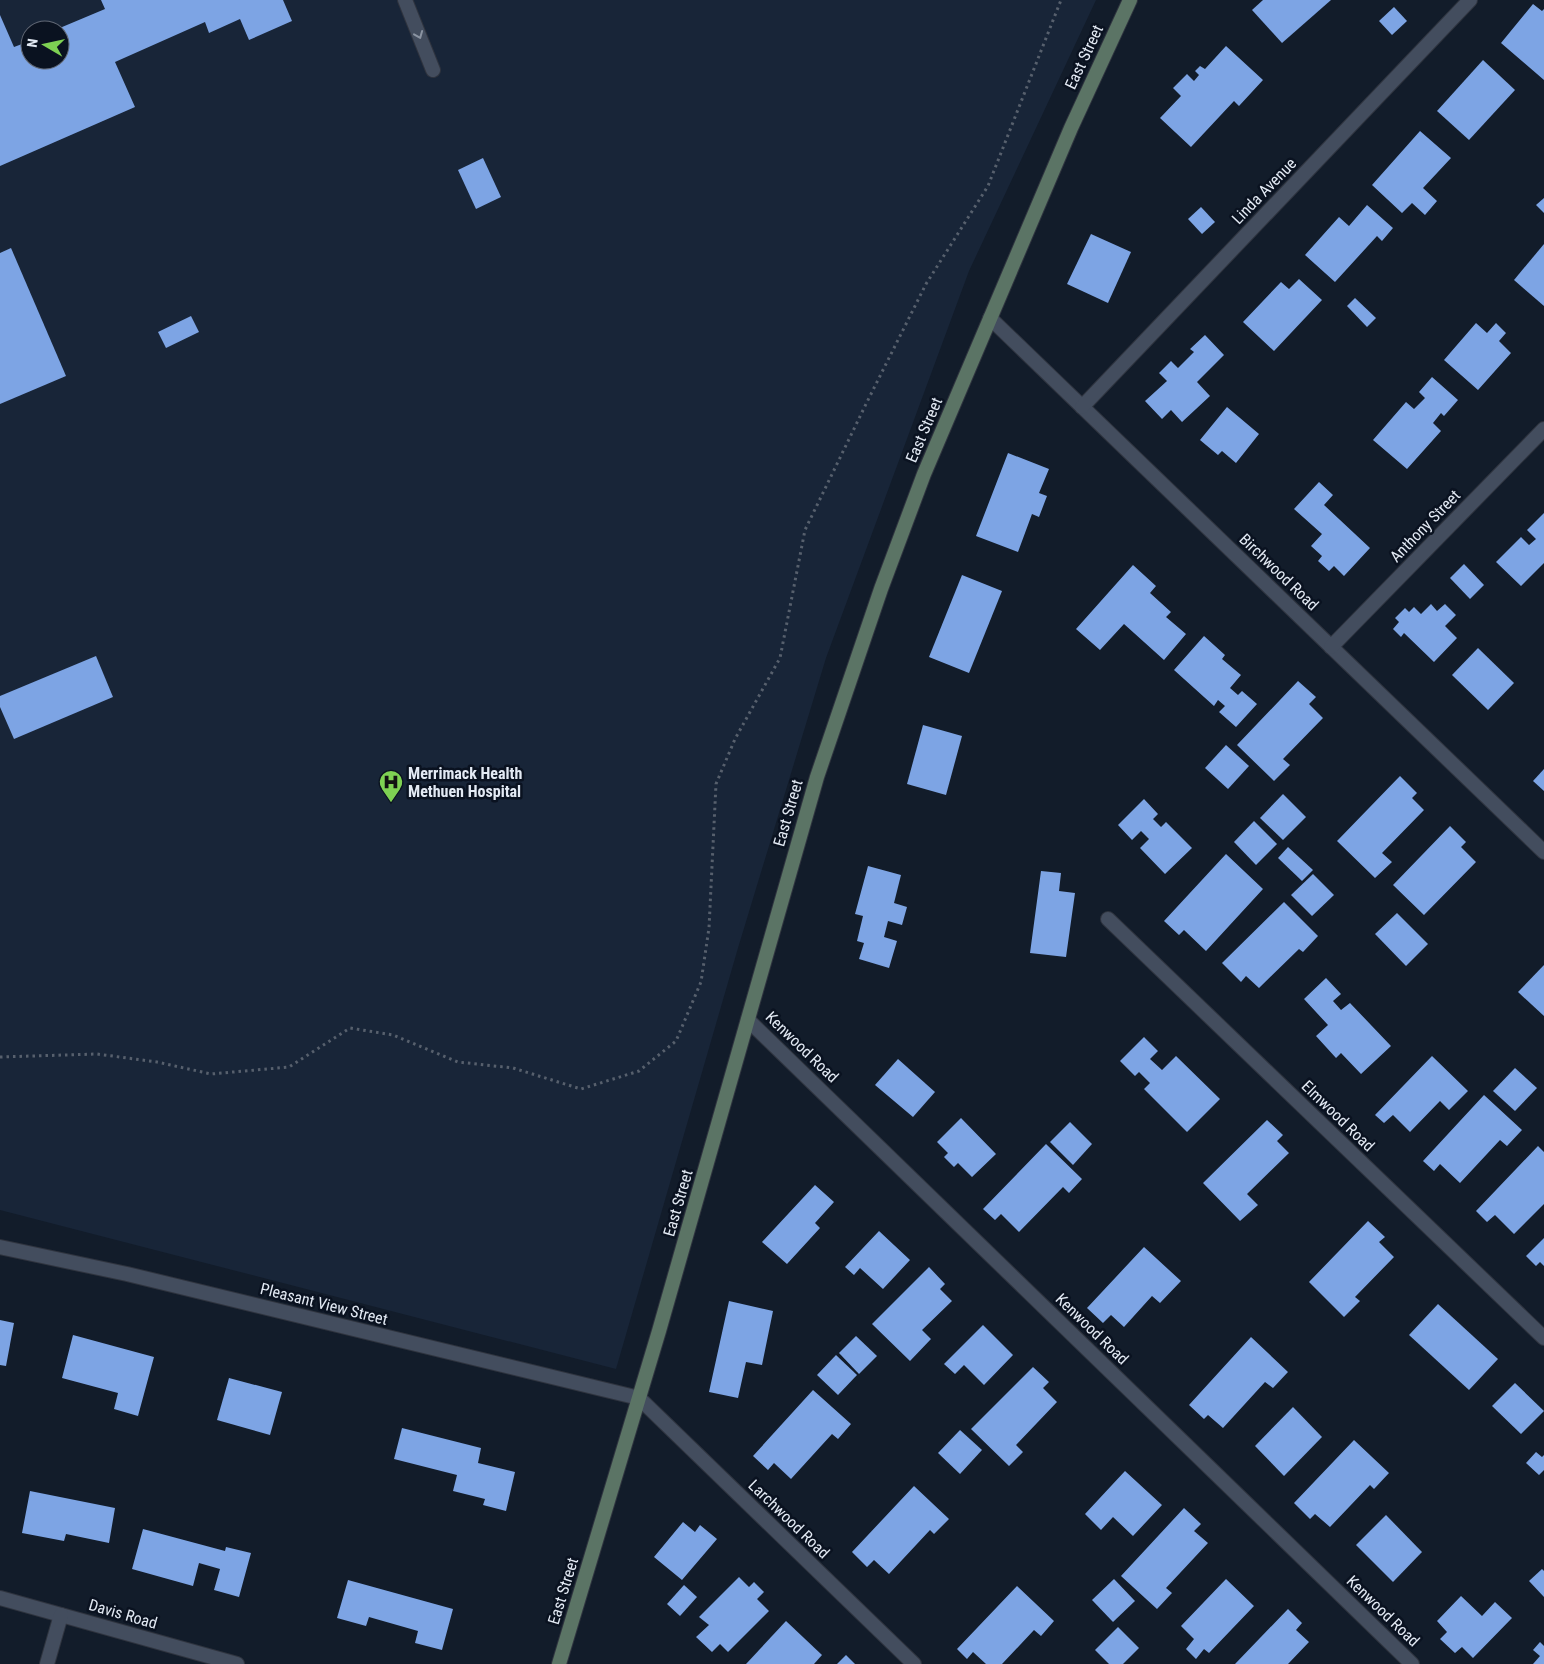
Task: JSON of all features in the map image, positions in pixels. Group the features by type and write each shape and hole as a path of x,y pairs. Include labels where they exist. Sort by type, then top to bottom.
{"main road":[{"name":"East Street","path":"559,1664 639,1398 817,777 839,711 924,474 1071,128 1130,0"}],"street":[{"path":"405,0 433,70"},
{"path":"1122,18 1135,0"},
{"name":"Linda Avenue","path":"1082,407 1470,0"},
{"name":"Birchwood Road","path":"990,318 1544,852"},
{"name":"Anthony Street","path":"1331,647 1544,429"},
{"name":"Elmwood Road","path":"1108,919 1544,1338"},
{"name":"Kenwood Road","path":"748,1020 1412,1664"},
{"name":"Pleasant View Street","path":"0,1247 128,1274 639,1398"},
{"name":"Larchwood Road","path":"639,1398 914,1664"},
{"name":"Davis Road","path":"0,1598 237,1664"},
{"path":"47,1664 61,1615"}],"path":[{"path":"0,1057 97,1054 157,1062 211,1074 289,1067 350,1028 394,1035 458,1062 513,1068 581,1089 639,1072 676,1041 701,982 708,928 716,784 735,739 780,658 805,530 926,284 988,186 1060,0"}],"shaded area":[{"name":"Merrimack Health Methuen Hospital","path":"0,0 1096,0 969,271 826,658 738,948 616,1369 0,1210"}],"building":[{"path":"101,0 283,0 292,21 249,40 240,19 209,33 205,22 115,62 135,107 0,166 0,15 14,47 20,45 20,70 70,70 70,24 105,9"},
{"path":"1263,0 1331,0 1282,43 1252,10"},
{"path":"1533,4 1542,11 1544,9 1544,80 1501,43"},
{"path":"1394,7 1407,21 1392,35 1379,21"},
{"path":"1226,46 1263,80 1239,106 1234,101 1191,147 1160,118 1181,96 1173,88 1187,74 1194,81 1199,75 1195,71 1200,66 1205,69"},
{"path":"1483,60 1515,90 1469,140 1437,111"},
{"path":"1420,131 1451,158 1423,188 1437,201 1425,215 1412,203 1402,213 1372,185"},
{"path":"483,158 501,197 476,209 458,170"},
{"path":"1544,198 1544,213 1536,205"},
{"path":"1367,205 1393,228 1382,241 1377,236 1335,282 1305,255 1339,217 1349,226"},
{"path":"1201,207 1215,222 1202,234 1188,219"},
{"path":"1091,234 1131,252 1108,303 1067,284"},
{"path":"1544,244 1544,306 1514,280"},
{"path":"11,248 66,376 0,404 0,253"},
{"path":"1299,279 1322,300 1274,351 1243,322 1281,282 1289,289"},
{"path":"1355,298 1376,318 1367,327 1347,306"},
{"path":"191,316 199,332 166,348 158,332"},
{"path":"1476,323 1487,333 1496,323 1506,333 1499,341 1511,353 1478,390 1444,360"},
{"path":"1205,335 1224,355 1197,382 1210,396 1182,422 1171,410 1162,419 1145,401 1167,381 1159,373 1171,361 1178,368 1194,352 1190,349"},
{"path":"1432,377 1458,400 1444,416 1441,413 1433,423 1441,431 1407,469 1373,440 1406,402 1414,409 1425,398 1419,392"},
{"path":"1227,407 1259,434 1236,463 1222,451 1218,455 1200,440"},
{"path":"1008,453 1049,469 1039,493 1047,496 1039,517 1032,514 1018,552 976,536"},
{"path":"1319,482 1333,495 1324,505 1370,548 1344,576 1334,566 1329,571 1318,561 1322,556 1311,546 1322,534 1294,509"},
{"path":"1544,513 1544,563 1521,586 1496,562 1521,537 1529,545 1536,539 1527,530"},
{"path":"1464,564 1484,585 1470,599 1450,578"},
{"path":"1133,565 1156,586 1150,593 1171,612 1166,617 1186,634 1164,660 1124,624 1100,650 1076,629"},
{"path":"962,575 1002,591 969,673 929,657"},
{"path":"1431,604 1437,611 1445,604 1456,615 1445,626 1457,638 1434,662 1404,633 1401,637 1393,629 1399,622 1395,618 1405,608 1409,612 1414,607 1421,614"},
{"path":"1204,636 1225,655 1222,659 1241,675 1230,688 1238,695 1242,691 1257,704 1236,727 1219,712 1225,706 1218,700 1214,706 1174,670"},
{"path":"1478,648 1514,683 1488,710 1452,675"},
{"path":"96,656 113,697 14,739 0,707 0,696"},
{"path":"1298,681 1316,697 1309,704 1323,718 1283,759 1290,765 1274,781 1237,745"},
{"path":"923,725 962,736 946,795 907,784"},
{"path":"1226,745 1249,766 1228,789 1205,768"},
{"path":"1544,769 1544,791 1533,781"},
{"path":"1400,776 1417,793 1412,798 1424,810 1382,853 1392,862 1375,878 1337,841"},
{"path":"1283,794 1306,817 1283,840 1260,818"},
{"path":"1144,799 1158,814 1153,819 1161,827 1166,822 1192,848 1165,874 1140,848 1149,839 1141,831 1132,840 1118,825"},
{"path":"1254,821 1277,844 1256,865 1234,842"},
{"path":"1450,826 1466,842 1461,847 1476,862 1424,915 1393,885"},
{"path":"1288,847 1313,870 1302,881 1278,858"},
{"path":"1226,854 1263,889 1206,951 1184,930 1179,935 1164,921"},
{"path":"868,866 901,875 894,903 907,907 902,925 888,921 884,937 897,941 889,968 859,959 864,943 857,941 863,916 855,914"},
{"path":"1041,871 1061,873 1059,891 1075,893 1066,957 1030,953"},
{"path":"1313,874 1334,895 1312,916 1291,895"},
{"path":"1284,902 1318,936 1303,952 1299,949 1259,988 1246,976 1241,982 1222,963"},
{"path":"1397,913 1428,944 1406,966 1375,934"},
{"path":"1544,965 1544,1016 1518,992"},
{"path":"1326,978 1341,994 1333,1001 1341,1010 1350,1003 1391,1046 1361,1074 1341,1053 1336,1058 1316,1036 1328,1025 1304,999"},
{"path":"1144,1037 1158,1051 1150,1059 1162,1070 1176,1056 1220,1099 1187,1132 1144,1089 1150,1083 1139,1072 1135,1076 1120,1061"},
{"path":"1432,1056 1468,1091 1449,1110 1440,1101 1410,1132 1393,1115 1384,1123 1375,1115"},
{"path":"898,1059 935,1092 913,1117 875,1085"},
{"path":"1515,1068 1537,1088 1515,1111 1493,1091"},
{"path":"1484,1095 1522,1130 1507,1146 1500,1140 1460,1183 1440,1164 1434,1171 1423,1161"},
{"path":"961,1118 996,1154 972,1177 958,1163 954,1167 944,1157 948,1153 937,1142"},
{"path":"1267,1120 1283,1135 1277,1141 1289,1153 1247,1194 1258,1205 1240,1221 1203,1183"},
{"path":"1070,1122 1092,1144 1073,1165 1050,1142"},
{"path":"1046,1144 1082,1179 1069,1193 1063,1187 1019,1232 1001,1214 995,1220 983,1209"},
{"path":"1538,1146 1544,1152 1544,1204 1514,1234 1495,1215 1487,1222 1476,1211"},
{"path":"815,1185 834,1202 815,1223 820,1228 787,1264 762,1242"},
{"path":"1368,1221 1385,1237 1379,1242 1394,1257 1355,1297 1360,1301 1344,1317 1309,1282"},
{"path":"879,1231 910,1260 883,1289 860,1268 854,1275 845,1267"},
{"path":"1544,1238 1544,1266 1540,1262 1536,1266 1526,1256"},
{"path":"1144,1247 1181,1281 1160,1303 1152,1296 1124,1327 1111,1315 1103,1323 1087,1308"},
{"path":"929,1267 945,1284 940,1289 952,1301 922,1330 931,1339 910,1361 872,1324"},
{"path":"729,1301 773,1311 762,1365 746,1362 738,1398 709,1392"},
{"path":"1438,1304 1498,1359 1469,1390 1409,1335"},
{"path":"0,1320 14,1323 6,1366 0,1365"},
{"path":"983,1325 1013,1355 984,1385 964,1365 955,1374 944,1364"},
{"path":"73,1335 154,1357 138,1416 114,1409 118,1393 62,1378"},
{"path":"856,1336 877,1356 859,1374 839,1353"},
{"path":"1251,1337 1288,1372 1273,1388 1265,1382 1223,1428 1208,1415 1204,1419 1189,1405"},
{"path":"836,1355 857,1375 838,1395 817,1375"},
{"path":"1033,1367 1049,1382 1043,1388 1057,1402 1016,1445 1023,1452 1009,1466 971,1429"},
{"path":"229,1378 282,1392 270,1435 217,1420"},
{"path":"1515,1383 1544,1411 1521,1434 1492,1406"},
{"path":"813,1390 851,1424 838,1439 832,1434 791,1479 774,1463 768,1470 753,1456"},
{"path":"1293,1407 1322,1437 1284,1476 1255,1446"},
{"path":"402,1428 481,1448 478,1463 515,1472 506,1511 483,1505 485,1499 453,1491 457,1475 394,1459"},
{"path":"960,1430 982,1450 960,1474 938,1453"},
{"path":"1354,1440 1389,1473 1374,1489 1370,1485 1330,1527 1315,1514 1310,1519 1294,1503"},
{"path":"1536,1452 1542,1457 1544,1455 1544,1470 1539,1475 1526,1463"},
{"path":"1125,1471 1162,1505 1133,1536 1113,1517 1101,1530 1085,1514"},
{"path":"914,1486 949,1519 934,1534 930,1530 889,1574 874,1560 867,1567 852,1552"},
{"path":"30,1491 115,1508 109,1543 66,1534 64,1541 22,1533"},
{"path":"1184,1508 1201,1524 1194,1531 1208,1543 1166,1588 1172,1593 1157,1609 1121,1576"},
{"path":"1386,1515 1422,1552 1393,1582 1356,1545"},
{"path":"683,1522 695,1532 700,1525 717,1539 682,1580 654,1557"},
{"path":"143,1529 225,1551 226,1547 251,1553 239,1597 214,1590 220,1569 199,1563 193,1586 132,1569"},
{"path":"1542,1569 1544,1571 1544,1597 1529,1581"},
{"path":"739,1577 749,1587 754,1582 764,1592 757,1599 769,1611 728,1652 720,1644 712,1652 696,1637 709,1625 699,1617"},
{"path":"1114,1579 1135,1601 1113,1622 1092,1600"},
{"path":"1226,1579 1254,1606 1209,1653 1204,1649 1196,1659 1186,1649 1194,1639 1181,1626"},
{"path":"348,1580 453,1609 442,1650 415,1643 418,1631 369,1617 366,1626 337,1618"},
{"path":"684,1585 697,1597 680,1616 667,1604"},
{"path":"1017,1586 1054,1621 1041,1636 1034,1630 1002,1664 986,1664 973,1652 967,1659 957,1649"},
{"path":"1461,1596 1482,1616 1495,1602 1512,1618 1473,1658 1462,1647 1455,1653 1440,1639 1447,1632 1437,1621"},
{"path":"1288,1609 1302,1623 1296,1630 1309,1642 1288,1664 1235,1664"},
{"path":"786,1621 822,1655 814,1664 746,1664"},
{"path":"1118,1627 1139,1648 1123,1664 1109,1664 1095,1650"},
{"path":"1540,1642 1544,1646 1544,1664 1533,1664 1540,1656 1533,1650"},
{"path":"846,1655 855,1664 837,1664"}],"place":[{"name":"Merrimack Health Methuen Hospital","path":"391,803"}]}
